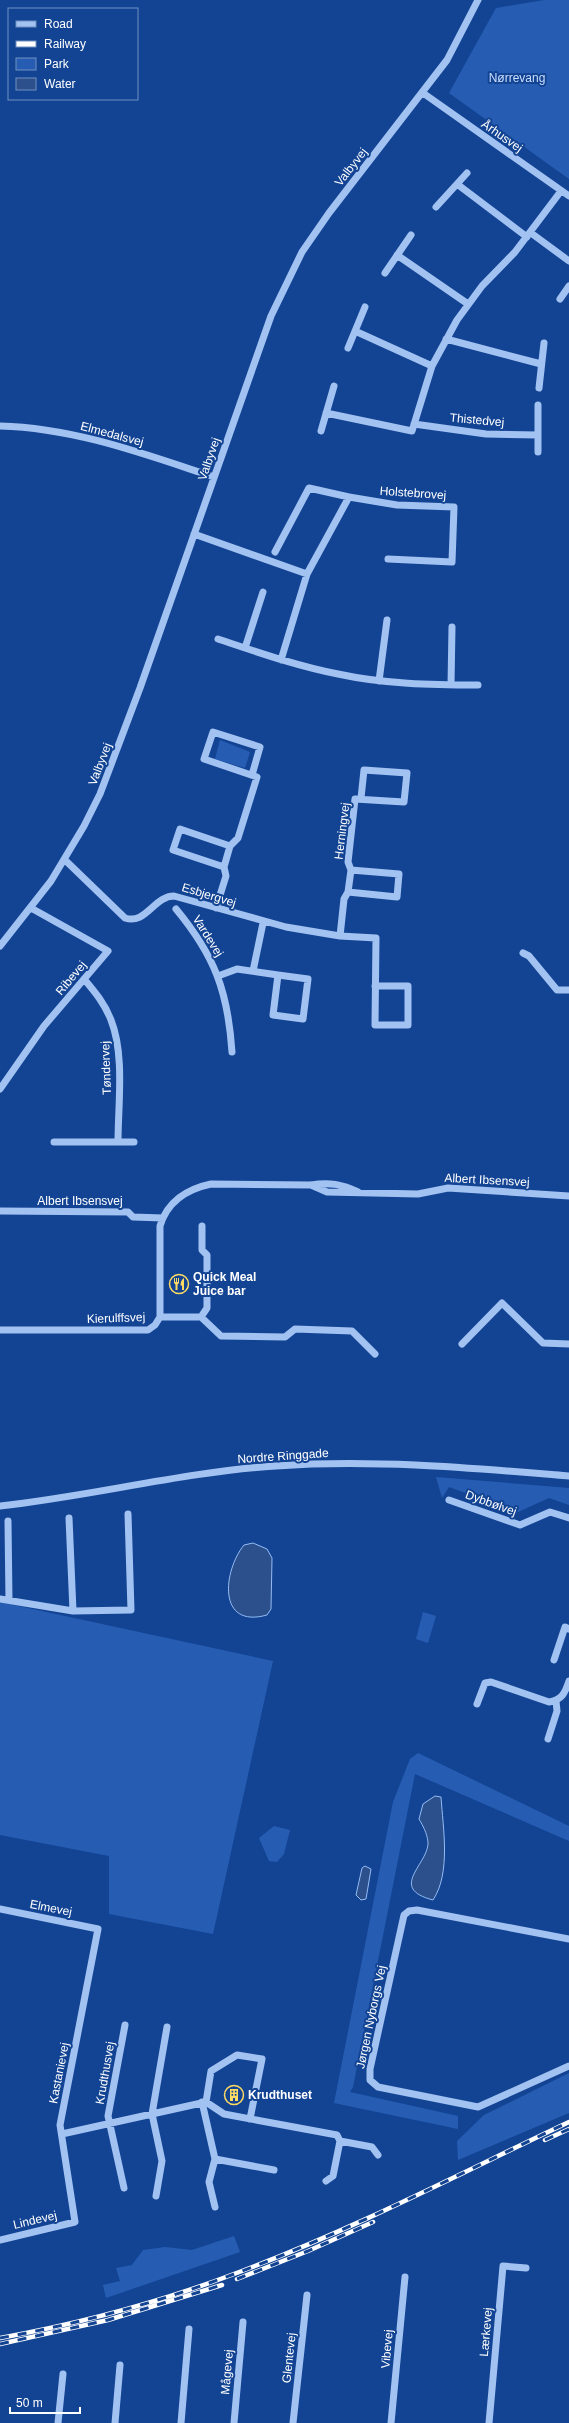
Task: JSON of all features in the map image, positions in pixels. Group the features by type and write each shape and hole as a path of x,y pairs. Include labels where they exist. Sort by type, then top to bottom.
{"street":[{"name":"Valbyvej","path":"0,946 32,908 65,860 97,801 115,756 270,316 287,280 302,252 329,213 447,60 478,0"},
{"name":"Århusvej","path":"423,93 569,196"},
{"path":"436,207 467,174"},
{"path":"457,184 529,235 569,261"},
{"path":"414,424 432,366 446,338 468,304 529,235 562,191"},
{"path":"384,273 411,235"},
{"path":"397,255 468,304"},
{"path":"560,299 569,286"},
{"path":"348,348 365,308"},
{"path":"355,331 432,366"},
{"path":"446,338 541,364"},
{"path":"538,388 544,343"},
{"path":"321,431 334,386"},
{"path":"538,405 538,452"},
{"name":"Thistedvej","path":"326,413 412,431 414,424 486,434 538,435"},
{"name":"Elmedalsvej","path":"0,426 60,432 107,442 214,477"},
{"name":"Holstebrovej","path":"275,552 309,488 349,497 398,505 454,507 452,562 388,559"},
{"path":"281,660 307,574 349,497"},
{"path":"194,534 307,574"},
{"path":"245,648 263,592"},
{"path":"379,681 387,620"},
{"path":"451,685 452,627"},
{"path":"218,639 281,660 338,674 379,681 478,685"},
{"path":"216,908 226,876 224,867 230,846 238,838 257,777 204,759 213,732 260,747 252,775"},
{"name":"Herningvej","path":"340,936 344,899 348,892 351,870 348,862 355,799 362,798 404,802 407,773 364,770 362,798"},
{"path":"224,867 173,850 180,829 230,846"},
{"name":"Esbjergvej","path":"65,860 125,918 137,919 170,896 179,896 263,922 340,936 376,938 375,986"},
{"name":"Herningvej","path":"348,892 397,896 399,874 351,870"},
{"name":"Ribevej","path":"0,1089 44,1026 108,951 32,908"},
{"name":"Vardevej","path":"176,909 195,932 218,976 230,1023 232,1052"},
{"path":"253,971 263,922"},
{"path":"523,953 529,956 557,990 569,990"},
{"name":"Vardevej","path":"218,976 237,969 308,979 303,1019 273,1015 278,975"},
{"name":"Tøndervej","path":"84,979 101,1000 111,1019 117,1038 118,1142"},
{"path":"375,986 408,986 408,1025 375,1025 375,986"},
{"path":"54,1142 134,1142"},
{"name":"Albert Ibsensvej","path":"0,1211 128,1212 133,1217 162,1218 176,1200 187,1192 200,1186 211,1184 311,1185 327,1192 418,1194 448,1188 569,1196"},
{"path":"160,1317 160,1226 162,1218"},
{"path":"202,1226 202,1250 207,1255 207,1308 201,1317 221,1336 285,1337 295,1329 352,1330 375,1354"},
{"path":"462,1344 502,1303 542,1343 569,1344"},
{"name":"Kierulffsvej","path":"0,1330 148,1330 155,1325 160,1317 201,1317"},
{"name":"Nordre Ringgade","path":"0,1506 71,1497 132,1484 276,1466 357,1463 452,1467 569,1476"},
{"name":"Dybbølvej","path":"449,1500 520,1525 550,1512 569,1518"},
{"path":"0,1599 73,1611 130,1610 128,1514"},
{"path":"69,1518 73,1611"},
{"path":"8,1521 10,1600"},
{"path":"554,1660 565,1627 569,1629"},
{"path":"477,1704 485,1683 491,1682 549,1702 556,1701 564,1694 569,1680"},
{"path":"548,1739 557,1711 556,1701"},
{"name":"Elmevej","path":"0,1909 98,1929"},
{"name":"Jørgen Nyborgs Vej","path":"569,1940 417,1910 409,1911 404,1915 370,2069 370,2080 378,2087 478,2107 569,2066"},
{"name":"Kastanievej","path":"75,2222 60,2125 98,1929"},
{"name":"Krudthusvej","path":"124,2188 109,2124 125,2025"},
{"path":"156,2196 162,2162 152,2114 167,2027"},
{"path":"215,2207 209,2182 215,2159 204,2102 211,2071 237,2055 262,2059 250,2119"},
{"path":"62,2134 204,2102 224,2114 337,2135 340,2141 333,2176 326,2181"},
{"path":"340,2141 372,2147 378,2155"},
{"path":"215,2159 274,2170"},
{"name":"Lindevej","path":"0,2240 75,2222"},
{"name":"Lærkevej","path":"489,2423 503,2266 526,2268"},
{"name":"Vibevej","path":"391,2423 405,2277"},
{"name":"Glentevej","path":"293,2423 306,2295"},
{"name":"Mågevej","path":"234,2423 242,2322"},
{"path":"180,2423 189,2329"},
{"path":"115,2423 120,2365"},
{"path":"58,2423 63,2374"}],"green space":[{"name":"Nørrevang","path":"544,0 569,0 569,179 449,93 496,8"},
{"path":"220,740 250,752 245,768 215,759"},
{"path":"436,1477 569,1488 569,1505 549,1498 518,1512 449,1487 442,1498"},
{"path":"0,1602 273,1661 213,1934 109,1914 109,1856 0,1835"},
{"path":"423,1612 436,1616 428,1643 416,1639"},
{"path":"418,1753 569,1826 569,1841 415,1774 353,2087 350,2092 458,2116 458,2129 334,2103 393,1802 410,1759"},
{"path":"274,1826 290,1830 284,1854 277,1862 269,1861 259,1838"},
{"path":"569,2073 569,2113 458,2160 457,2141 484,2115"},
{"path":"234,2236 240,2252 106,2298 103,2285 120,2281 116,2268 132,2265 143,2250 165,2247 192,2250"}],"water":[{"path":"253,1543 267,1549 272,1558 271,1609 267,1615 251,1617 239,1614 232,1606 229,1595 229,1582 237,1556 244,1545"},
{"path":"435,1796 441,1797 444,1836 444,1864 439,1889 433,1900 420,1895 413,1889 411,1882 427,1850 428,1842 426,1833 419,1819 423,1804"},
{"path":"365,1866 371,1869 366,1899 361,1900 356,1895 362,1868"}],"railway":[{"path":"0,2338 122,2310 183,2292 242,2271 284,2255 366,2219 569,2122"},
{"path":"545,2140 569,2129"},
{"path":"237,2279 308,2251 373,2222"},
{"path":"0,2344 108,2320 222,2285"}],"place":[{"name":"Quick Meal Juice bar","path":"179,1284"},
{"name":"Krudthuset","path":"234,2095"}]}
